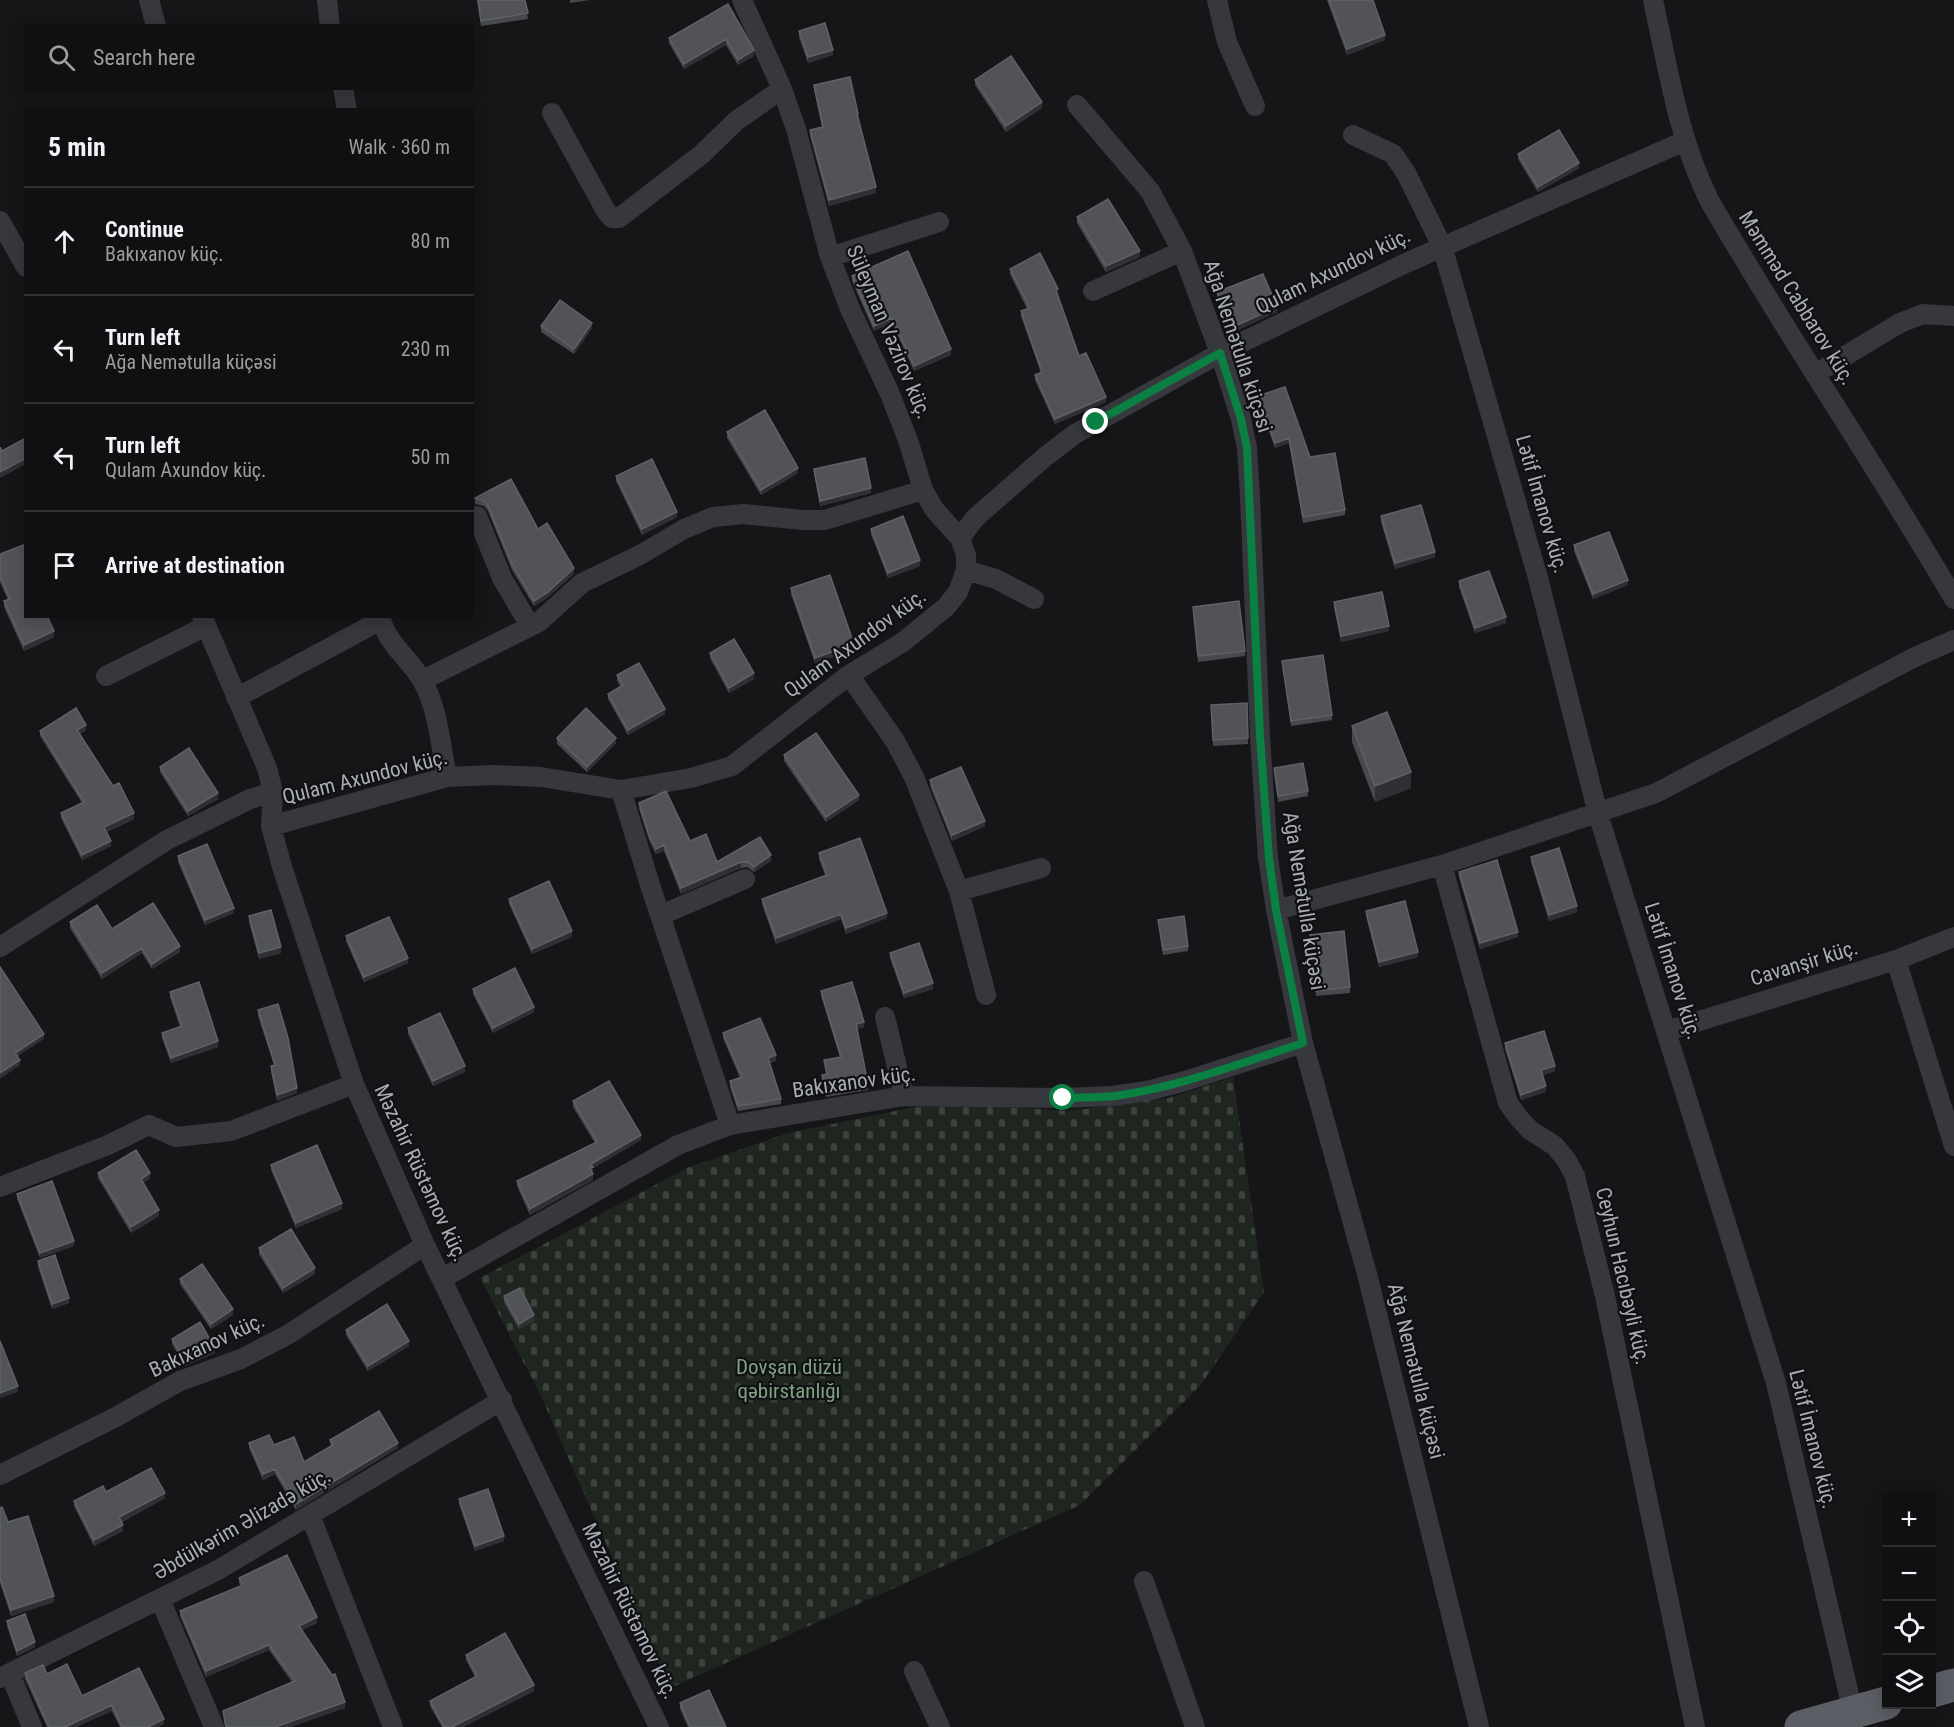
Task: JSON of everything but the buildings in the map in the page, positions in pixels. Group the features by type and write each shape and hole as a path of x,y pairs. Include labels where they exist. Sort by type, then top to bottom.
{"highway":[{"path":"1936,1690 1954,1685"},
{"path":"1804,1727 1882,1704"}],"street":[{"path":"149,0 155,24"},
{"path":"327,0 330,24"},
{"name":"Süleyman Vəzirov küç.","path":"742,0 782,89 796,129 830,257 850,309 890,393 909,443 923,490 934,509 960,538"},
{"path":"1217,0 1227,42 1255,106"},
{"name":"Məmməd Cabbarov küç.","path":"1653,0 1684,141 1709,200 1815,374 1881,476 1954,599"},
{"path":"552,113 606,211 612,218 618,218 702,154 736,121 782,89"},
{"path":"343,90 347,108"},
{"name":"Ağa Nemətulla küçəsi","path":"1077,105 1150,191 1182,251 1220,353 1241,419 1247,448 1260,736 1269,858 1276,910 1303,1043 1367,1274 1479,1727"},
{"name":"Lətif İmanov küç.","path":"1353,135 1393,154 1406,173 1442,246 1538,578 1598,814 1776,1383 1853,1712"},
{"name":"Qulam Axundov küç.","path":"960,538 975,518 1046,456 1075,434 1220,353 1442,246 1684,141"},
{"path":"0,220 24,263"},
{"path":"830,257 939,222"},
{"path":"1093,291 1182,251"},
{"path":"1815,374 1900,323 1923,314 1954,316"},
{"path":"423,680 539,621 582,583 640,555 684,529 713,517 742,514 825,520 923,490"},
{"path":"477,516 502,578 530,626"},
{"path":"960,538 966,555 966,570 996,579 1034,599"},
{"name":"Qulam Axundov küç.","path":"271,826 447,777 494,775 541,777 621,790 691,778 732,766 849,675 903,642 946,607 958,592 966,570"},
{"path":"236,698 380,618 386,635 423,680 431,699 447,777"},
{"path":"106,676 204,621"},
{"name":"Məzahir Rüstəmov küç.","path":"204,621 267,768 273,792 271,826 290,896 354,1084 425,1245 659,1727"},
{"path":"1276,910 1442,865 1656,793 1914,657 1954,640"},
{"path":"849,675 895,741 914,777 959,891 986,995"},
{"path":"621,790 650,885 730,1125"},
{"name":"Qulam Axundov küç.","path":"0,947 167,840 250,799 273,792"},
{"name":"Ceyhun Hacıbəyli küç.","path":"1442,865 1508,1103 1530,1130 1555,1146 1575,1176 1605,1296 1695,1727"},
{"path":"959,891 1041,868"},
{"path":"661,915 745,879"},
{"name":"Cavanşir küç.","path":"1667,1031 1896,960 1954,937"},
{"path":"1896,960 1954,1146"},
{"path":"885,1017 904,1096"},
{"name":"Bakıxanov küç.","path":"443,1278 678,1145 730,1125 904,1096 1063,1098 1112,1096 1147,1091 1303,1043"},
{"path":"0,1186 108,1145 149,1125 176,1137 231,1131 354,1084"},
{"name":"Bakıxanov küç.","path":"0,1475 114,1418 180,1381 241,1359 280,1339 425,1245"},
{"name":"Əbdülkərim Əlizadə küç.","path":"5,1676 218,1570 502,1400"},
{"path":"310,1515 393,1727"},
{"path":"1144,1581 1195,1727"},
{"path":"160,1599 214,1727"},
{"path":"914,1671 940,1727"},
{"path":"5,1676 32,1727"}],"green space":[{"name":"Dovşan düzü qəbirstanlığı","path":"1233,1077 1264,1292 1200,1386 1080,1505 670,1688 540,1394 480,1278 689,1167 788,1133 934,1103 1069,1111 1169,1098"}],"route":[{"path":"1063,1098 1112,1096 1147,1091 1303,1043 1276,910 1269,858 1260,736 1247,448 1241,419 1220,353 1096,422"}]}
